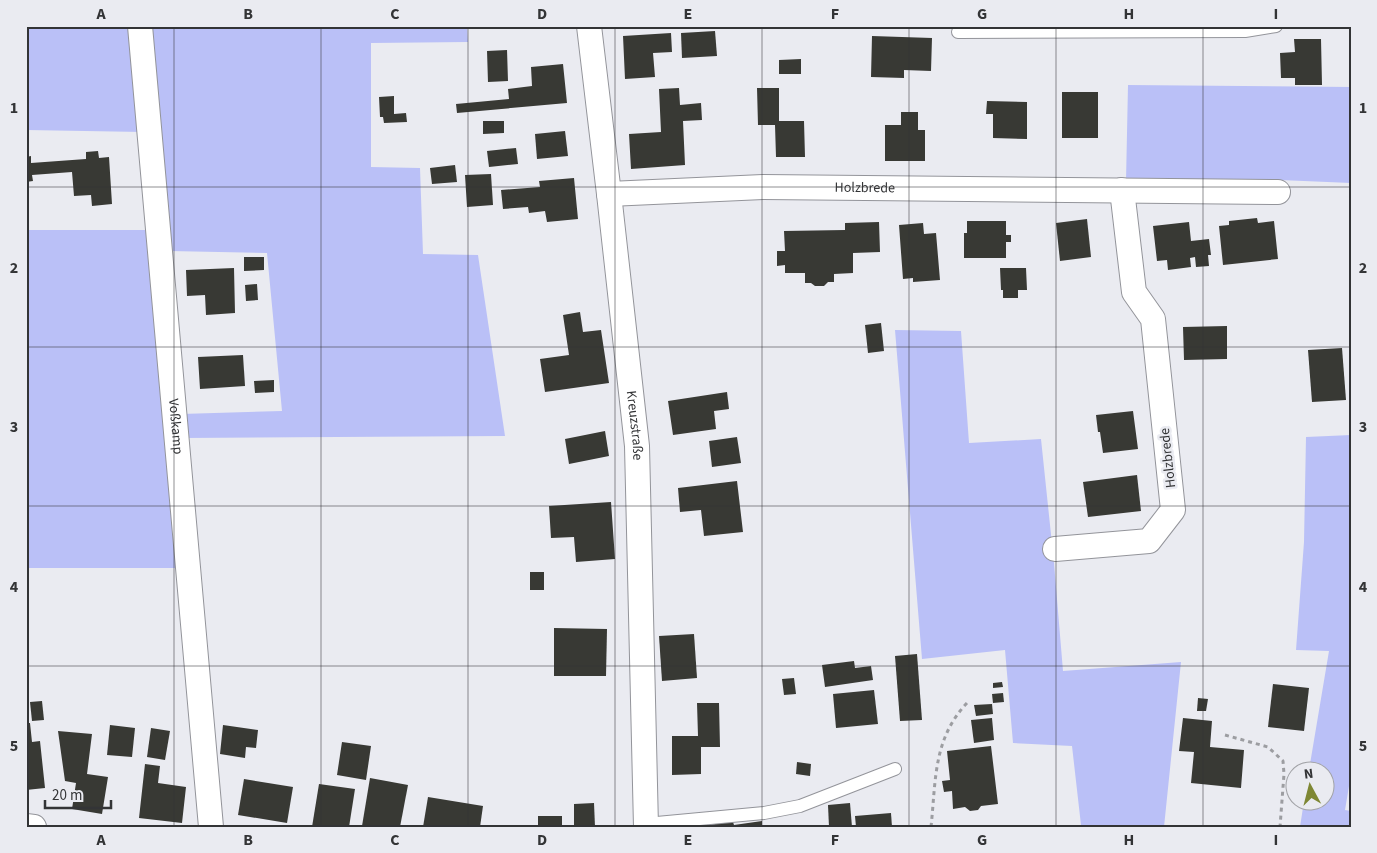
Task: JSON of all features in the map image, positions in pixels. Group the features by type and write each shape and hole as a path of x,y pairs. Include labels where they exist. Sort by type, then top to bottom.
{"street":[{"name":"Voßkamp","path":"140,26 211,827"},
{"name":"Kreuzstraße","path":"589,26 610,194 637,446 646,826"},
{"name":"Holzbrede","path":"610,194 763,187 1278,192"},
{"name":"Holzbrede","path":"1055,549 1149,541 1173,510 1153,319 1134,292 1122,190"},
{"path":"26,826 34,827"}],"lane":[{"path":"958,32 1245,32 1276,26"},
{"path":"646,826 764,813 800,806 895,769"}],"path":[{"path":"931,827 941,744 948,728 967,703"},
{"path":"1225,736 1268,747 1283,761 1284,774 1280,827"}],"shaded area":[{"path":"26,26 467,26 468,42 371,43 371,167 420,168 423,254 478,255 505,436 183,438 179,568 26,568 26,230 150,230 143,132 26,130","holes":["169,251 267,253 282,411 181,414"]},
{"path":"1128,85 1351,87 1351,183 1280,180 1126,181"},
{"path":"895,330 961,331 969,443 1041,439 1063,671 1181,662 1164,827 1048,827 1081,825 1072,746 1013,743 1005,650 922,659"},
{"path":"1351,435 1351,774 1345,810 1351,811 1351,827 1300,827 1303,810 1334,810 1334,760 1311,760 1329,651 1296,650 1304,542 1306,437"}],"building":[{"path":"715,31 717,56 682,58 681,33"},
{"path":"671,33 672,52 653,53 655,77 625,79 623,36"},
{"path":"872,36 932,38 931,71 904,70 904,78 871,77"},
{"path":"1294,39 1321,39 1322,85 1295,85 1295,78 1281,78 1280,53 1295,52"},
{"path":"507,50 508,81 488,82 487,51"},
{"path":"801,59 801,74 779,74 779,60"},
{"path":"563,64 567,103 457,113 456,104 509,99 508,89 532,86 531,67"},
{"path":"679,88 680,105 701,103 702,120 683,121 685,165 631,169 629,134 661,132 659,89"},
{"path":"757,88 779,88 779,121 804,121 805,157 776,157 775,125 758,125"},
{"path":"1062,92 1098,92 1098,138 1062,138"},
{"path":"394,96 394,114 406,113 407,122 384,123 383,117 380,117 379,97"},
{"path":"987,101 1027,102 1027,139 993,138 993,114 986,114"},
{"path":"901,112 918,112 918,130 925,130 925,161 885,161 885,125 901,125"},
{"path":"483,121 504,121 504,133 483,134"},
{"path":"565,131 568,156 537,159 535,134"},
{"path":"516,148 518,164 489,167 487,151"},
{"path":"98,151 99,158 109,157 112,204 92,206 91,195 74,196 72,172 32,175 33,181 26,182 26,157 31,156 31,163 86,159 86,152"},
{"path":"455,165 457,182 432,184 430,168"},
{"path":"491,174 493,205 467,207 465,175"},
{"path":"574,178 578,219 547,222 545,211 529,213 528,207 503,209 501,190 540,187 539,181"},
{"path":"1257,218 1258,223 1274,221 1278,259 1223,265 1219,226 1229,225 1229,221"},
{"path":"1087,219 1091,257 1060,261 1056,223"},
{"path":"967,221 1006,221 1006,235 1011,235 1011,242 1006,242 1006,258 964,258 964,233 967,233"},
{"path":"879,222 880,252 853,253 853,273 834,274 834,282 828,282 824,286 815,286 811,283 805,283 805,273 785,273 785,265 777,266 777,251 785,251 784,231 845,230 845,223"},
{"path":"1189,222 1191,241 1209,239 1211,255 1208,255 1209,266 1196,267 1195,257 1190,258 1191,267 1168,270 1167,260 1157,261 1153,226"},
{"path":"923,223 924,234 936,233 940,280 913,282 913,278 903,279 899,225"},
{"path":"244,257 264,257 264,270 244,271"},
{"path":"234,268 235,313 206,315 205,295 187,296 186,270"},
{"path":"1000,268 1026,268 1027,290 1018,290 1018,298 1003,298"},
{"path":"257,284 258,300 246,301 245,285"},
{"path":"580,312 583,332 601,330 609,383 545,392 540,359 569,355 563,315"},
{"path":"881,323 884,351 868,353 865,325"},
{"path":"1227,326 1227,359 1184,360 1183,327"},
{"path":"1342,348 1346,400 1312,402 1308,350"},
{"path":"243,355 245,386 200,389 198,357"},
{"path":"274,380 274,392 255,393 254,381"},
{"path":"727,392 729,409 714,411 716,429 673,435 668,401"},
{"path":"1133,411 1138,449 1103,453 1096,415"},
{"path":"605,431 609,456 569,464 565,439"},
{"path":"737,437 741,463 712,467 709,441"},
{"path":"1137,475 1141,511 1088,517 1083,482"},
{"path":"737,481 743,532 704,536 701,510 680,512 678,488"},
{"path":"611,502 615,559 576,562 574,537 551,538 549,506"},
{"path":"530,572 544,572 544,590 530,590"},
{"path":"554,628 607,629 606,676 554,676"},
{"path":"694,634 697,678 662,681 659,636"},
{"path":"917,654 922,720 900,721 895,656"},
{"path":"854,661 855,668 871,666 873,680 825,687 822,665"},
{"path":"794,678 796,694 784,695 782,679"},
{"path":"1002,682 1003,687 993,688 993,683"},
{"path":"1273,684 1309,688 1304,731 1268,727"},
{"path":"874,690 878,724 836,728 833,694"},
{"path":"1003,693 1004,702 993,703 992,694"},
{"path":"1198,698 1208,699 1206,711 1197,711"},
{"path":"42,701 44,720 32,721 30,702"},
{"path":"697,703 719,703 720,747 701,747 701,774 672,775 672,736 698,736"},
{"path":"992,704 993,714 976,716 974,705"},
{"path":"992,718 994,740 974,743 971,720"},
{"path":"1183,718 1212,721 1210,747 1244,750 1241,788 1191,783 1194,752 1179,751"},
{"path":"26,723 30,723 32,742 40,741 45,788 26,790"},
{"path":"110,725 135,728 132,757 107,755"},
{"path":"223,725 258,730 256,748 246,747 245,758 220,754"},
{"path":"151,728 170,731 165,760 147,757"},
{"path":"58,731 92,734 87,774 108,777 102,814 72,809 76,783 65,781"},
{"path":"342,742 371,746 366,780 337,775"},
{"path":"991,746 998,804 981,806 978,810 970,811 965,807 953,809 952,791 944,792 942,781 950,780 947,751"},
{"path":"797,762 811,764 810,776 796,774"},
{"path":"145,764 160,766 158,783 186,787 182,823 139,818"},
{"path":"370,778 408,785 400,827 362,826"},
{"path":"244,779 293,787 287,823 238,815"},
{"path":"319,784 355,789 349,827 312,827"},
{"path":"428,797 483,806 480,827 423,827"},
{"path":"594,803 595,827 574,827 574,804"},
{"path":"850,803 852,827 829,827 828,805"},
{"path":"891,813 892,827 856,827 855,816"},
{"path":"538,816 562,816 562,826 538,826"},
{"path":"762,821 762,827 707,827 707,825 733,822 734,825"}]}
